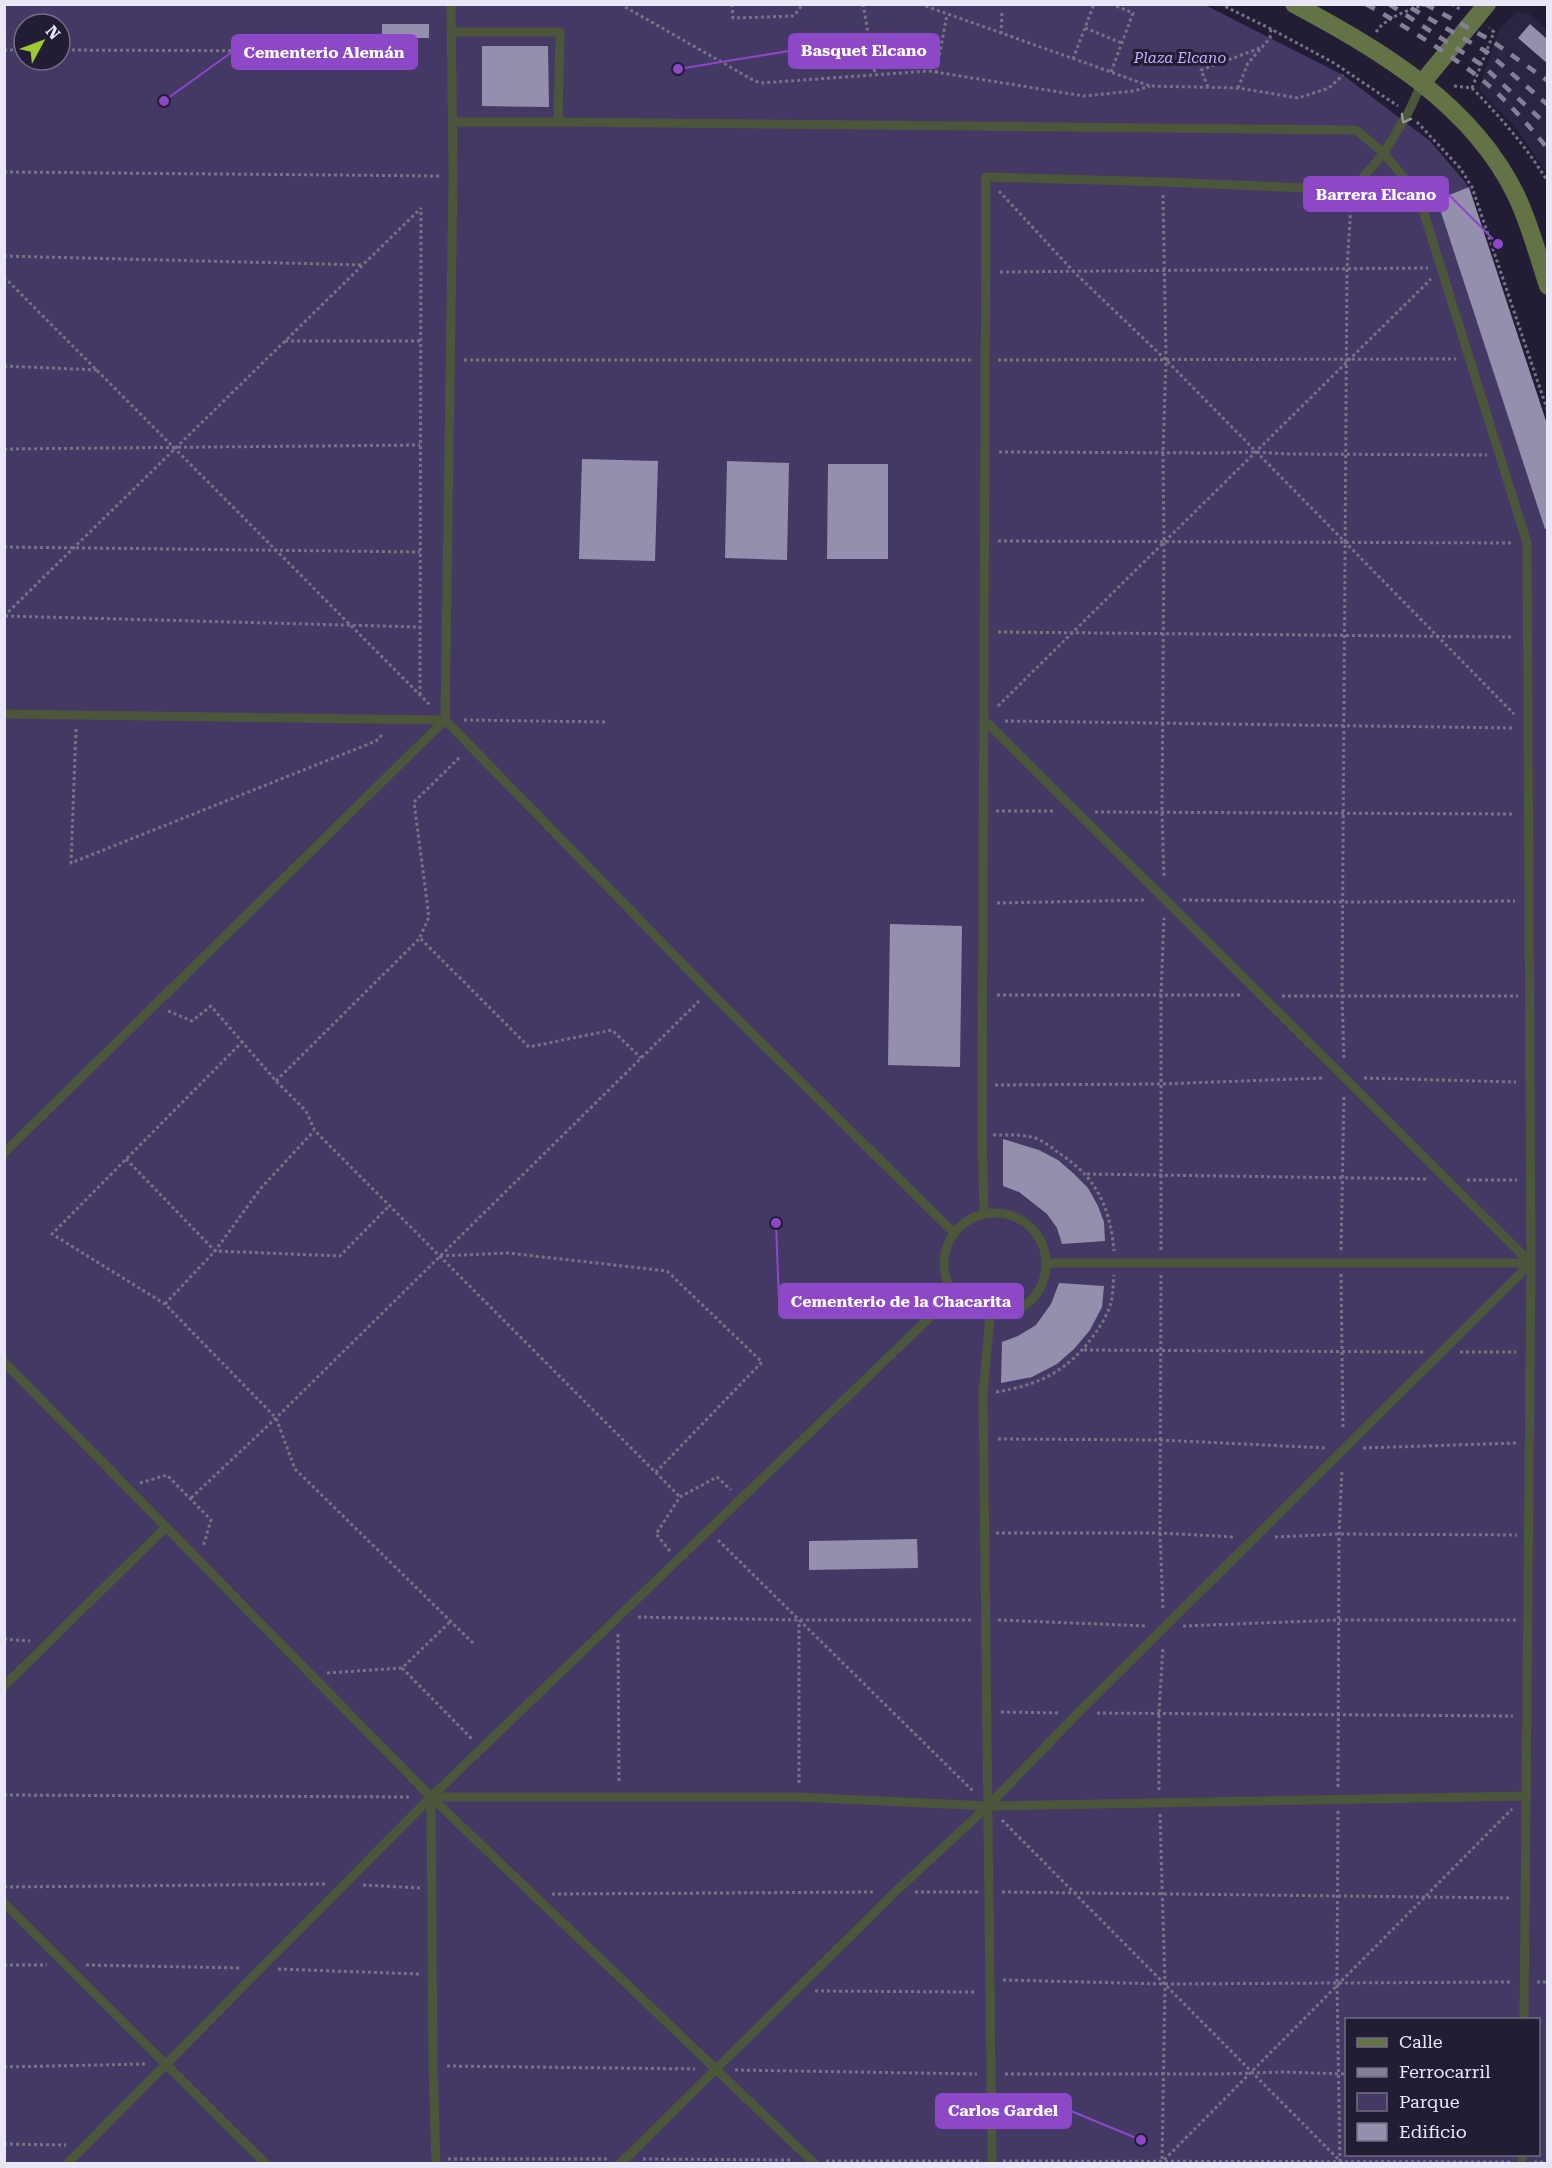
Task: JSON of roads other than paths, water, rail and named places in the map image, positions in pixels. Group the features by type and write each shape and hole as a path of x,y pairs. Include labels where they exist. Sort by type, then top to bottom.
{"main road":[{"path":"1293,4 1422,83 1468,126 1502,171 1516,196 1548,286"},
{"path":"1422,83 1487,4"}],"lane":[{"path":"4,1153 445,720 453,176 451,4"},
{"path":"451,32 560,32 558,122"},
{"path":"984,1212 984,273 986,177 1352,190 1384,153 1408,113 1422,83"},
{"path":"452,122 1356,130 1384,153 1419,197 1527,543 1531,1263 1524,2018"},
{"path":"4,714 445,720 709,991 953,1232"},
{"path":"984,720 1531,1263"},
{"path":"984,1212 1014,1215 1038,1234 1047,1263 1040,1291 1019,1310 990,1316 969,1310 953,1295 942,1263 953,1232 967,1219 984,1212"},
{"path":"1047,1263 1531,1263"},
{"path":"622,2161 895,1892 988,1806 1164,1627 1531,1263"},
{"path":"67,2163 431,1797 953,1295"},
{"path":"990,1316 983,1394 992,2162"},
{"path":"4,1362 431,1797 814,2162"},
{"path":"4,1686 166,1527"},
{"path":"431,1797 798,1797 988,1806 1526,1796"},
{"path":"431,1797 436,2161"},
{"path":"4,1903 266,2163"}],"railway":[{"path":"1366,4 1450,56 1476,75 1514,110 1548,149"},
{"path":"1389,4 1482,65 1548,126"},
{"path":"1425,4 1492,41 1548,81"},
{"path":"1411,8 1487,52 1548,105"}],"place":[{"name":"Basquet Elcano","path":"678,69"},
{"name":"Cementerio Alemán","path":"164,101"},
{"name":"Barrera Elcano","path":"1498,244"},
{"name":"Cementerio de la Chacarita","path":"776,1223"},
{"name":"Carlos Gardel","path":"1141,2140"}],"park label":[{"name":"Plaza Elcano","path":"1180,58"}]}
